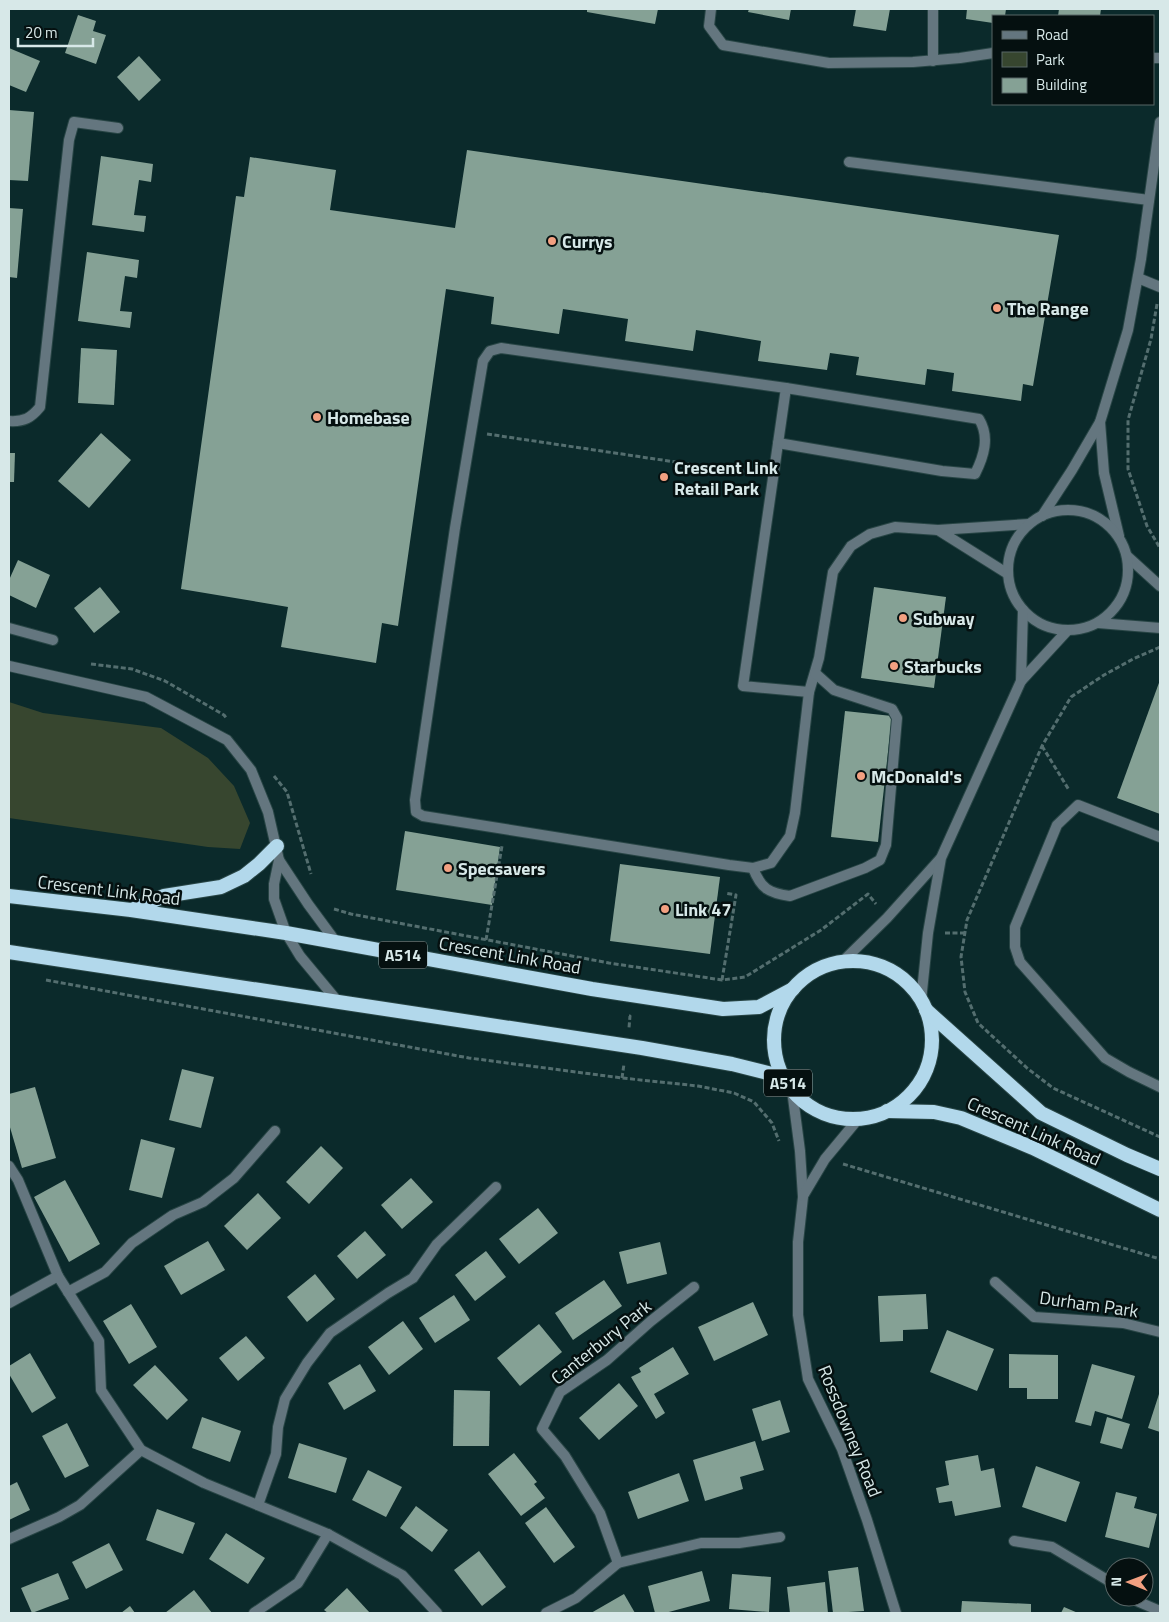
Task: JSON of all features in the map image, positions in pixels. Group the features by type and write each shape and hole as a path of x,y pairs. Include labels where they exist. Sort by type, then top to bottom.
{"highway":[{"path":"131,910 164,896 222,887 244,876 260,864 276,846"},
{"name":"Crescent Link Road","path":"9,896 131,910 286,933 604,990 723,1009 759,1007 793,989 814,971 829,964 856,961 872,963 885,968 910,985 923,1005 1041,1114 1160,1169"},
{"name":"A514","path":"9,952 626,1046 732,1064 784,1077"},
{"name":"Crescent Link Road","path":"793,989 778,1014 774,1031 778,1066 792,1090 805,1102 825,1114 836,1117 859,1118 886,1111 897,1105 916,1087 928,1064 931,1035 923,1005"},
{"name":"Crescent Link Road","path":"886,1111 934,1112 961,1118 1033,1148 1160,1210"}],"street":[{"path":"712,9 709,26 723,45 830,63 933,61 992,53"},
{"path":"933,9 933,61"},
{"path":"9,420 15,421 31,417 40,406 69,140 74,122 118,128"},
{"path":"1042,516 1100,422 1128,330 1138,278 1160,122"},
{"path":"849,162 1149,200"},
{"path":"1138,278 1160,287"},
{"path":"778,443 942,471 975,474 984,456 985,428 979,419 786,388 501,348 490,351 483,361 452,547 415,800 416,812 423,816 668,856 753,868 771,864 790,836 795,813 809,692 819,658 833,572 851,546 870,534 895,527 938,530 1029,524"},
{"path":"786,388 743,686 809,692"},
{"path":"1100,422 1104,473 1120,538 1127,556 1128,576 1124,594 1113,611 1098,623 1078,630 1067,631 1050,628 1036,621 1023,610 1012,593 1008,574 1010,556 1017,538 1029,524 1042,516 1056,511 1074,510 1091,514 1107,524 1120,538"},
{"path":"938,530 1008,574"},
{"path":"1127,556 1160,586"},
{"path":"1021,681 1023,610"},
{"path":"1098,623 1160,628"},
{"path":"9,628 53,640"},
{"path":"923,1005 928,933 941,858 1021,681 1067,631"},
{"path":"9,666 146,697 227,740 251,770 268,812 279,860 336,942"},
{"path":"753,868 757,879 764,889 790,896 865,868 880,860 886,845 897,718 892,709 834,690 815,673"},
{"path":"1160,837 1078,805 1057,825 1015,927 1015,947 1020,962 1105,1058 1160,1087"},
{"path":"842,962 887,918 941,858"},
{"path":"279,860 274,884 274,899 286,933 300,956 339,1003"},
{"name":"Rossdowney Road","path":"792,1090 800,1151 803,1197 798,1242 798,1315 808,1379 842,1449 867,1520 896,1613"},
{"name":"Rossdowney Road","path":"803,1197 825,1159 859,1118"},
{"path":"68,1292 105,1272 132,1243 174,1215 203,1202 234,1178 275,1131"},
{"path":"9,1166 18,1180 58,1276 99,1341 100,1390 141,1450 204,1483 328,1534 402,1575 437,1613"},
{"path":"258,1505 276,1454 278,1427 285,1399 307,1363 330,1333 388,1292 413,1278 437,1244 496,1187"},
{"path":"9,1303 58,1276"},
{"name":"Durham Park","path":"995,1282 1034,1317 1123,1323 1160,1332"},
{"name":"Canterbury Park","path":"618,1562 600,1513 565,1456 542,1429 560,1392 607,1360 694,1287"},
{"path":"9,1539 59,1517 80,1505 141,1450"},
{"path":"254,1613 298,1583 328,1534"},
{"path":"546,1613 576,1598 618,1562 701,1543 739,1543 780,1538"},
{"path":"1014,1541 1052,1547 1104,1578"}],"path":[{"path":"1160,287 1150,339 1128,420 1128,469 1147,526 1160,548"},
{"path":"484,433 761,474"},
{"path":"1160,647 1104,675 1071,697 1042,746 967,920 961,957 965,992 978,1023 1026,1068 1052,1088 1160,1137"},
{"path":"1042,746 1078,805"},
{"path":"486,940 505,828"},
{"path":"722,980 736,895 725,893"},
{"path":"330,907 351,914 609,963 722,980 745,976 821,930 868,894"},
{"path":"604,990 609,963"},
{"path":"45,980 470,1058 698,1086 734,1093 754,1102 772,1123 780,1143"},
{"path":"620,1015 630,1016 622,1078"},
{"path":"825,1159 1160,1258"}],"green space":[{"path":"9,702 43,713 161,728 208,758 234,786 250,823 240,849 208,847 9,818"}],"building":[{"path":"587,9 658,9 655,24 587,12"},
{"path":"749,9 791,9 789,20 748,12"},
{"path":"856,9 890,9 886,31 853,26"},
{"path":"967,9 1006,9 1005,15 992,15 992,23 966,19"},
{"path":"1059,9 1101,9 1100,15 1058,15"},
{"path":"78,15 96,21 93,31 106,35 96,64 65,53"},
{"path":"9,48 40,61 26,92 9,85"},
{"path":"139,56 161,80 139,101 117,77"},
{"path":"9,110 34,112 28,181 9,180"},
{"path":"467,150 1059,235 1033,386 1023,384 1021,401 952,391 954,373 927,369 925,385 856,375 859,357 830,353 827,370 758,361 761,341 696,330 693,351 625,341 628,319 563,309 559,334 491,324 494,297 446,289 398,626 382,623 376,663 281,647 288,607 181,589 236,196 244,197 250,157 336,170 330,210 455,228"},
{"path":"101,156 153,164 151,182 139,180 134,215 146,216 144,232 92,225"},
{"path":"9,208 23,209 17,278 9,277"},
{"path":"87,252 139,260 137,278 125,276 120,311 132,312 130,328 78,321"},
{"path":"81,348 117,350 114,405 78,403"},
{"path":"101,433 131,460 89,508 58,481"},
{"path":"9,453 15,453 14,482 9,482"},
{"path":"18,560 50,575 36,608 9,595 9,580"},
{"path":"100,587 120,612 94,633 74,608"},
{"path":"874,587 946,597 934,688 861,678"},
{"path":"1160,680 1160,814 1117,798"},
{"name":"McDonald's","path":"845,711 892,716 878,842 831,837"},
{"name":"Specsavers","path":"405,831 500,847 492,905 396,890"},
{"name":"Link 47","path":"620,864 720,877 710,954 610,941"},
{"path":"182,1069 214,1077 201,1128 169,1120"},
{"path":"35,1087 56,1158 22,1168 9,1124 9,1094"},
{"path":"141,1139 175,1148 162,1198 129,1190"},
{"path":"321,1146 343,1168 309,1204 286,1182"},
{"path":"411,1178 433,1202 402,1229 381,1205"},
{"path":"65,1180 100,1244 69,1262 34,1197"},
{"path":"258,1193 281,1218 247,1250 224,1226"},
{"path":"538,1208 558,1233 519,1264 499,1239"},
{"path":"365,1231 386,1255 357,1279 337,1256"},
{"path":"208,1241 225,1270 181,1295 164,1266"},
{"path":"660,1242 667,1274 627,1284 619,1252"},
{"path":"486,1251 506,1277 475,1301 455,1275"},
{"path":"315,1274 335,1299 307,1322 287,1297"},
{"path":"604,1280 622,1306 573,1340 555,1313"},
{"path":"926,1294 928,1329 903,1330 903,1341 880,1342 878,1296"},
{"path":"454,1295 470,1320 435,1343 419,1318"},
{"path":"753,1302 768,1335 714,1361 698,1327"},
{"path":"131,1304 157,1347 129,1364 103,1321"},
{"path":"403,1321 423,1349 389,1375 368,1347"},
{"path":"539,1324 562,1352 520,1386 497,1358"},
{"path":"947,1330 994,1349 977,1391 930,1372"},
{"path":"246,1336 265,1358 238,1381 219,1358"},
{"path":"673,1347 689,1374 654,1394 665,1413 656,1419 631,1377 641,1372 639,1368"},
{"path":"30,1353 56,1398 32,1413 9,1374 9,1366"},
{"path":"1009,1354 1058,1355 1058,1399 1027,1399 1027,1388 1009,1388"},
{"path":"360,1364 376,1391 344,1410 328,1383"},
{"path":"1092,1364 1135,1376 1122,1419 1095,1411 1091,1426 1075,1422"},
{"path":"155,1365 188,1400 167,1420 133,1385"},
{"path":"619,1383 638,1406 599,1440 579,1418"},
{"path":"454,1390 490,1391 489,1446 453,1446"},
{"path":"1160,1391 1160,1432 1148,1428"},
{"path":"780,1400 790,1432 762,1441 752,1409"},
{"path":"202,1417 241,1431 230,1462 192,1448"},
{"path":"1107,1417 1130,1424 1122,1449 1100,1443"},
{"path":"67,1423 89,1466 65,1478 42,1436"},
{"path":"755,1441 764,1470 740,1477 743,1489 705,1501 693,1460"},
{"path":"299,1443 347,1458 336,1493 288,1478"},
{"path":"514,1453 537,1482 534,1484 545,1498 521,1516 488,1474"},
{"path":"978,1455 981,1471 994,1468 1001,1507 955,1516 952,1501 939,1503 936,1488 949,1485 945,1461"},
{"path":"1036,1466 1080,1482 1066,1522 1022,1507"},
{"path":"368,1470 402,1487 386,1517 352,1500"},
{"path":"679,1473 689,1501 638,1519 628,1492"},
{"path":"17,1482 30,1510 9,1520 9,1486"},
{"path":"1116,1492 1137,1497 1134,1508 1157,1514 1149,1548 1105,1537"},
{"path":"416,1506 448,1530 432,1552 400,1528"},
{"path":"546,1507 575,1547 554,1563 525,1523"},
{"path":"157,1509 195,1523 183,1554 146,1540"},
{"path":"226,1533 265,1558 248,1584 209,1559"},
{"path":"109,1543 123,1570 86,1589 72,1562"},
{"path":"479,1551 506,1587 482,1606 454,1570"},
{"path":"858,1567 864,1611 833,1613 828,1571"},
{"path":"702,1571 710,1601 665,1613 655,1613 648,1586"},
{"path":"58,1573 69,1599 32,1613 21,1588"},
{"path":"732,1574 771,1577 769,1612 729,1609"},
{"path":"825,1582 828,1613 790,1613 787,1587"},
{"path":"347,1588 370,1613 328,1613 324,1610"},
{"path":"194,1590 212,1613 165,1613"},
{"path":"624,1594 635,1613 591,1613"},
{"path":"962,1601 1031,1604 1031,1613 961,1613"},
{"path":"130,1606 135,1613 121,1613"},
{"path":"1064,1607 1078,1613 1061,1613"}],"place":[{"name":"Currys","path":"552,241"},
{"name":"The Range","path":"997,308"},
{"name":"Homebase","path":"317,417"},
{"name":"Crescent Link Retail Park","path":"664,477"},
{"name":"Subway","path":"903,618"},
{"name":"Starbucks","path":"894,666"},
{"name":"McDonald's","path":"861,776"},
{"name":"Specsavers","path":"448,868"},
{"name":"Link 47","path":"665,909"}]}
